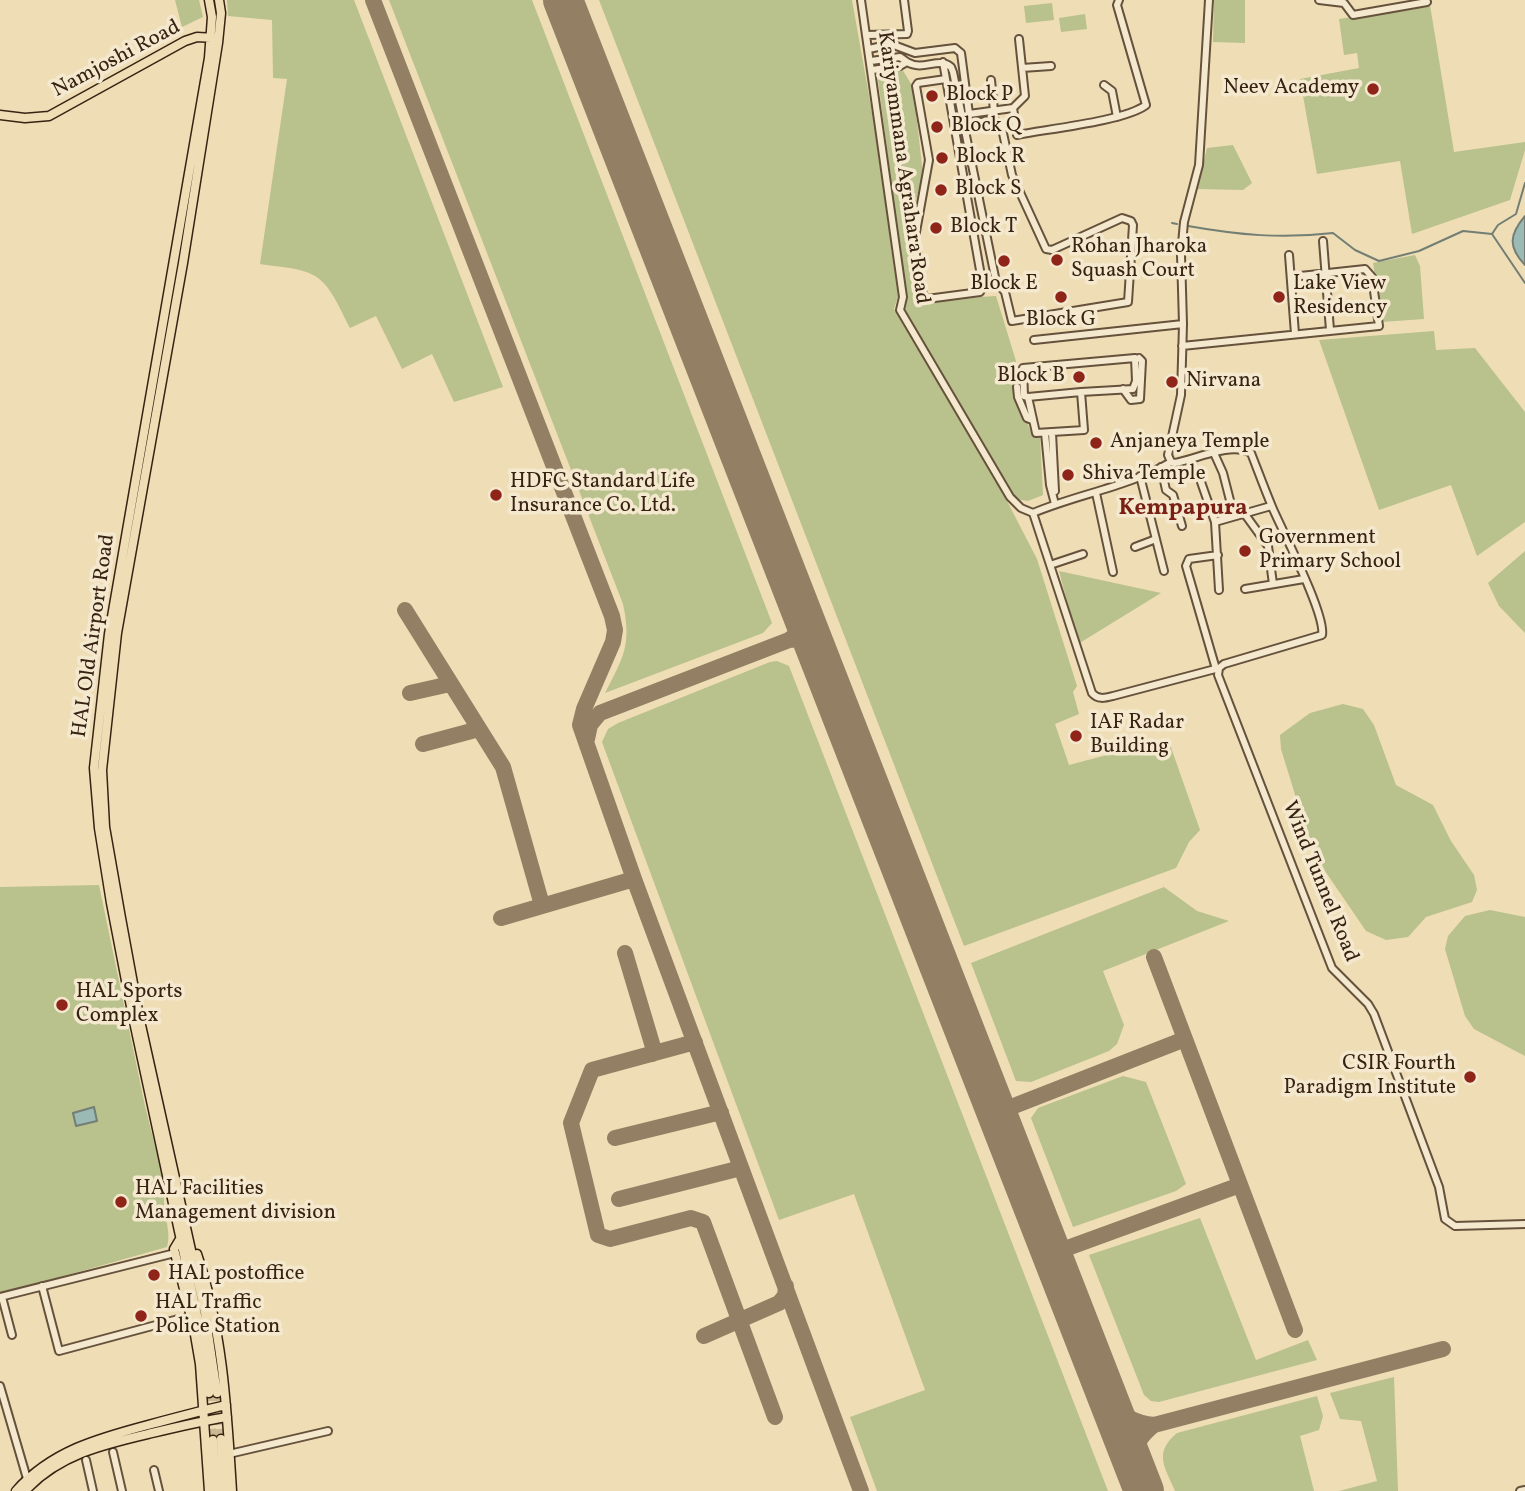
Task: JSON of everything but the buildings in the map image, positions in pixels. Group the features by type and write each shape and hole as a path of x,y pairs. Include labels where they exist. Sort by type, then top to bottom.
{"main road":[{"path":"209,0 214,38"},
{"path":"214,38 220,13 219,0"},
{"name":"Namjoshi Road","path":"0,115 25,118 49,116 185,41 197,37 214,38"},
{"name":"HAL Old Airport Road","path":"114,627 183,263 216,52 214,38"},
{"name":"HAL Old Airport Road","path":"184,1240 133,1017 99,828 94,768 114,627 214,38"},
{"path":"184,1240 174,1249 198,1349 209,1491"},
{"path":"184,1240 213,1393"},
{"path":"184,1240 194,1246 206,1282 219,1342 232,1491"},
{"path":"27,1485 62,1454 87,1442 226,1405"},
{"path":"16,1491 76,1454 105,1444 227,1417"},
{"path":"216,1491 217,1440 224,1491"}],"street":[{"name":"Kariyammana Agrahara Road","path":"861,0 903,314 1010,497 1021,508 1033,513"},
{"path":"867,35 906,34 908,30 904,0"},
{"path":"1013,108 1017,135 1117,117 1146,105 1116,5 1119,0"},
{"path":"1171,462 1168,455 1181,395 1181,255 1184,222 1199,165 1209,0"},
{"path":"1320,0 1344,3 1353,15 1427,2"},
{"path":"891,44 892,36"},
{"path":"869,49 891,44 915,52 956,48 961,52 969,114 1013,108 1025,96 1019,39"},
{"path":"871,61 901,57 916,67 943,62 949,65 953,72 963,125 996,282 1005,292 1012,321 1128,302 1133,225 1131,221 1122,218 1052,250 1046,249 1012,175 1001,124 994,120 963,125"},
{"path":"872,70 900,66 907,62"},
{"path":"943,62 983,287 980,292 927,299 923,295 914,243 929,160 916,86 918,83 946,79"},
{"path":"1022,68 1051,66"},
{"path":"991,80 994,111"},
{"path":"1104,85 1112,91 1117,117"},
{"path":"1323,241 1329,330"},
{"path":"1289,255 1295,334"},
{"path":"1182,346 1379,326 1369,272 1365,270 1290,277"},
{"path":"1034,340 1183,324"},
{"path":"1135,358 1136,381 1133,388 1082,393 1024,396 1023,368 1135,358"},
{"path":"1123,389 1130,400 1140,399 1142,362 1139,358"},
{"path":"1017,387 1018,397 1027,418 1032,420"},
{"path":"1028,397 1036,433 1049,433 1084,430 1082,393"},
{"path":"1049,433 1050,485 1055,504"},
{"path":"1242,449 1251,453 1322,624 1322,635 1217,668 1103,699 1095,697 1088,684 1033,513 1140,477 1171,462 1242,449"},
{"path":"1214,453 1223,473 1234,516"},
{"path":"1161,467 1166,491 1174,497 1182,526"},
{"path":"1140,477 1164,570"},
{"path":"1201,482 1215,522 1219,590"},
{"path":"1096,493 1113,572"},
{"path":"1215,522 1271,506"},
{"path":"1244,513 1268,546 1273,584"},
{"path":"1135,547 1156,539"},
{"path":"1050,565 1083,554"},
{"name":"Wind Tunnel Road","path":"1218,555 1189,559 1186,566 1218,675 1332,968 1368,1004 1374,1014 1439,1187 1445,1219 1455,1226 1525,1224"},
{"path":"1245,589 1304,579"},
{"path":"12,1335 1,1297 175,1254"},
{"path":"43,1286 59,1352 182,1318"},
{"path":"0,1386 27,1485"},
{"path":"229,1454 328,1432"},
{"path":"113,1452 122,1491"},
{"path":"86,1460 93,1491"},
{"path":"154,1470 159,1491"},
{"path":"1520,1491 1525,1490"}],"green space":[{"path":"175,0 199,0 203,17 182,27"},
{"path":"227,0 354,0 503,387 454,402 432,354 402,369 376,316 350,328 321,280 295,269 260,264 287,79 273,78 272,20 228,16"},
{"path":"389,0 532,0 772,623 763,633 605,693 624,651 627,630 623,604"},
{"path":"599,0 852,0 873,118 898,296 894,309 1006,499 1037,559 1077,686 1073,692 1079,714 1055,724 1069,765 1168,739 1200,830 1189,842 1176,868 964,946"},
{"path":"1214,0 1245,0 1245,43 1213,42"},
{"path":"1052,3 1054,20 1026,23 1024,6"},
{"name":"Neev Academy","path":"1430,5 1454,152 1525,142 1525,150 1510,200 1412,234 1400,161 1317,174 1300,79 1359,68 1357,53 1344,55 1339,19"},
{"path":"1085,14 1087,29 1061,32 1059,18"},
{"path":"902,69 913,87 923,174 907,234 918,301 996,296 1016,361 1016,396 1033,437 1040,436 1043,495 1028,501 1015,499 905,310 906,297 877,72"},
{"path":"1233,145 1252,183 1243,190 1197,189 1207,148"},
{"path":"1415,255 1420,266 1424,319 1382,322 1373,263"},
{"path":"1434,331 1436,350 1475,348 1525,412 1525,522 1477,556 1451,485 1379,510 1319,340"},
{"path":"1525,551 1525,633 1499,606 1488,583"},
{"path":"1059,571 1161,593 1078,644"},
{"path":"777,661 789,666 1108,1491 877,1491 850,1417 925,1390 854,1194 779,1220 602,742 608,729 618,723"},
{"path":"1343,704 1363,709 1374,725 1396,785 1433,805 1451,841 1474,875 1477,890 1472,902 1426,917 1408,937 1386,940 1366,931 1325,871 1305,827 1281,749 1280,735 1310,713"},
{"name":"HAL Sports Complex","path":"99,885 145,1106 166,1190 164,1204 167,1247 0,1294 0,887"},
{"path":"1164,887 1197,911 1229,921 1103,971 1124,1025 1117,1044 1109,1051 1031,1082 1016,1081 971,963"},
{"path":"1490,910 1525,917 1525,1056 1474,1029 1465,1016 1445,949 1448,936 1465,916"},
{"path":"1123,1076 1146,1082 1186,1184 1176,1191 1073,1227 1031,1118 1038,1108"},
{"path":"1200,1218 1256,1360 1308,1340 1317,1360 1159,1402 1151,1401 1144,1395 1089,1255"},
{"path":"1394,1377 1398,1491 1339,1491 1377,1481 1361,1421 1340,1419 1330,1393"},
{"path":"1317,1396 1323,1416 1319,1430 1300,1436 1314,1491 1175,1491 1163,1461 1163,1454 1165,1447 1177,1433"}],"water":[{"path":"1525,216 1525,265 1513,247 1513,235"},
{"path":"94,1107 97,1121 76,1126 73,1113"}],"waterway":[{"path":"1525,183 1516,214 1498,225 1492,234 1525,283"},
{"path":"1172,223 1177,224"},
{"path":"1188,226 1260,235 1333,233 1355,250 1379,261 1419,251 1463,231 1492,234"}],"taxiway":[{"path":"373,0 612,616 615,630 613,642 584,709 580,725 634,879 861,1491"},
{"path":"405,610 503,767 542,905"},
{"path":"587,739 590,725 600,713 789,640 799,632 804,619"},
{"path":"789,640 801,639 815,646"},
{"path":"410,693 450,684"},
{"path":"423,744 479,729"},
{"path":"501,918 634,879"},
{"path":"625,953 653,1047 652,1054"},
{"path":"1154,957 1295,1330"},
{"path":"996,1113 1185,1039"},
{"path":"695,1042 592,1070 571,1123 598,1235 610,1239 691,1218 703,1222 775,1417"},
{"path":"615,1138 721,1112"},
{"path":"619,1199 741,1168"},
{"path":"1051,1254 1240,1185"},
{"path":"704,1336 779,1303 785,1296 786,1286"},
{"path":"1132,1462 1139,1441 1154,1425 1443,1349"},
{"path":"1109,1403 1130,1418 1154,1425"}],"runway":[{"path":"563,0 1144,1491"}],"tunnel":[{"path":"209,1393 213,1440"},
{"path":"217,1393 221,1439"}],"place":[{"name":"Neev Academy","path":"1373,89"},
{"name":"Block P","path":"932,96"},
{"name":"Block Q","path":"937,127"},
{"name":"Block R","path":"942,158"},
{"name":"Block S","path":"941,190"},
{"name":"Block T","path":"936,228"},
{"name":"Rohan Jharoka Squash Court","path":"1057,260"},
{"name":"Block E","path":"1004,261"},
{"name":"Block G","path":"1061,297"},
{"name":"Lake View Residency","path":"1279,297"},
{"name":"Block B","path":"1079,377"},
{"name":"Nirvana","path":"1172,382"},
{"name":"Anjaneya Temple","path":"1096,443"},
{"name":"Shiva Temple","path":"1068,475"},
{"name":"HDFC Standard Life Insurance Co. Ltd.","path":"496,495"},
{"name":"Government Primary School","path":"1245,551"},
{"name":"IAF Radar Building","path":"1076,736"},
{"name":"HAL Sports Complex","path":"62,1005"},
{"name":"CSIR Fourth Paradigm Institute","path":"1470,1077"},
{"name":"HAL Facilities Management division","path":"121,1202"},
{"name":"HAL postoffice","path":"154,1275"},
{"name":"HAL Traffic Police Station","path":"141,1316"}],"district":[{"name":"Kempapura","path":"1183,510"}]}
